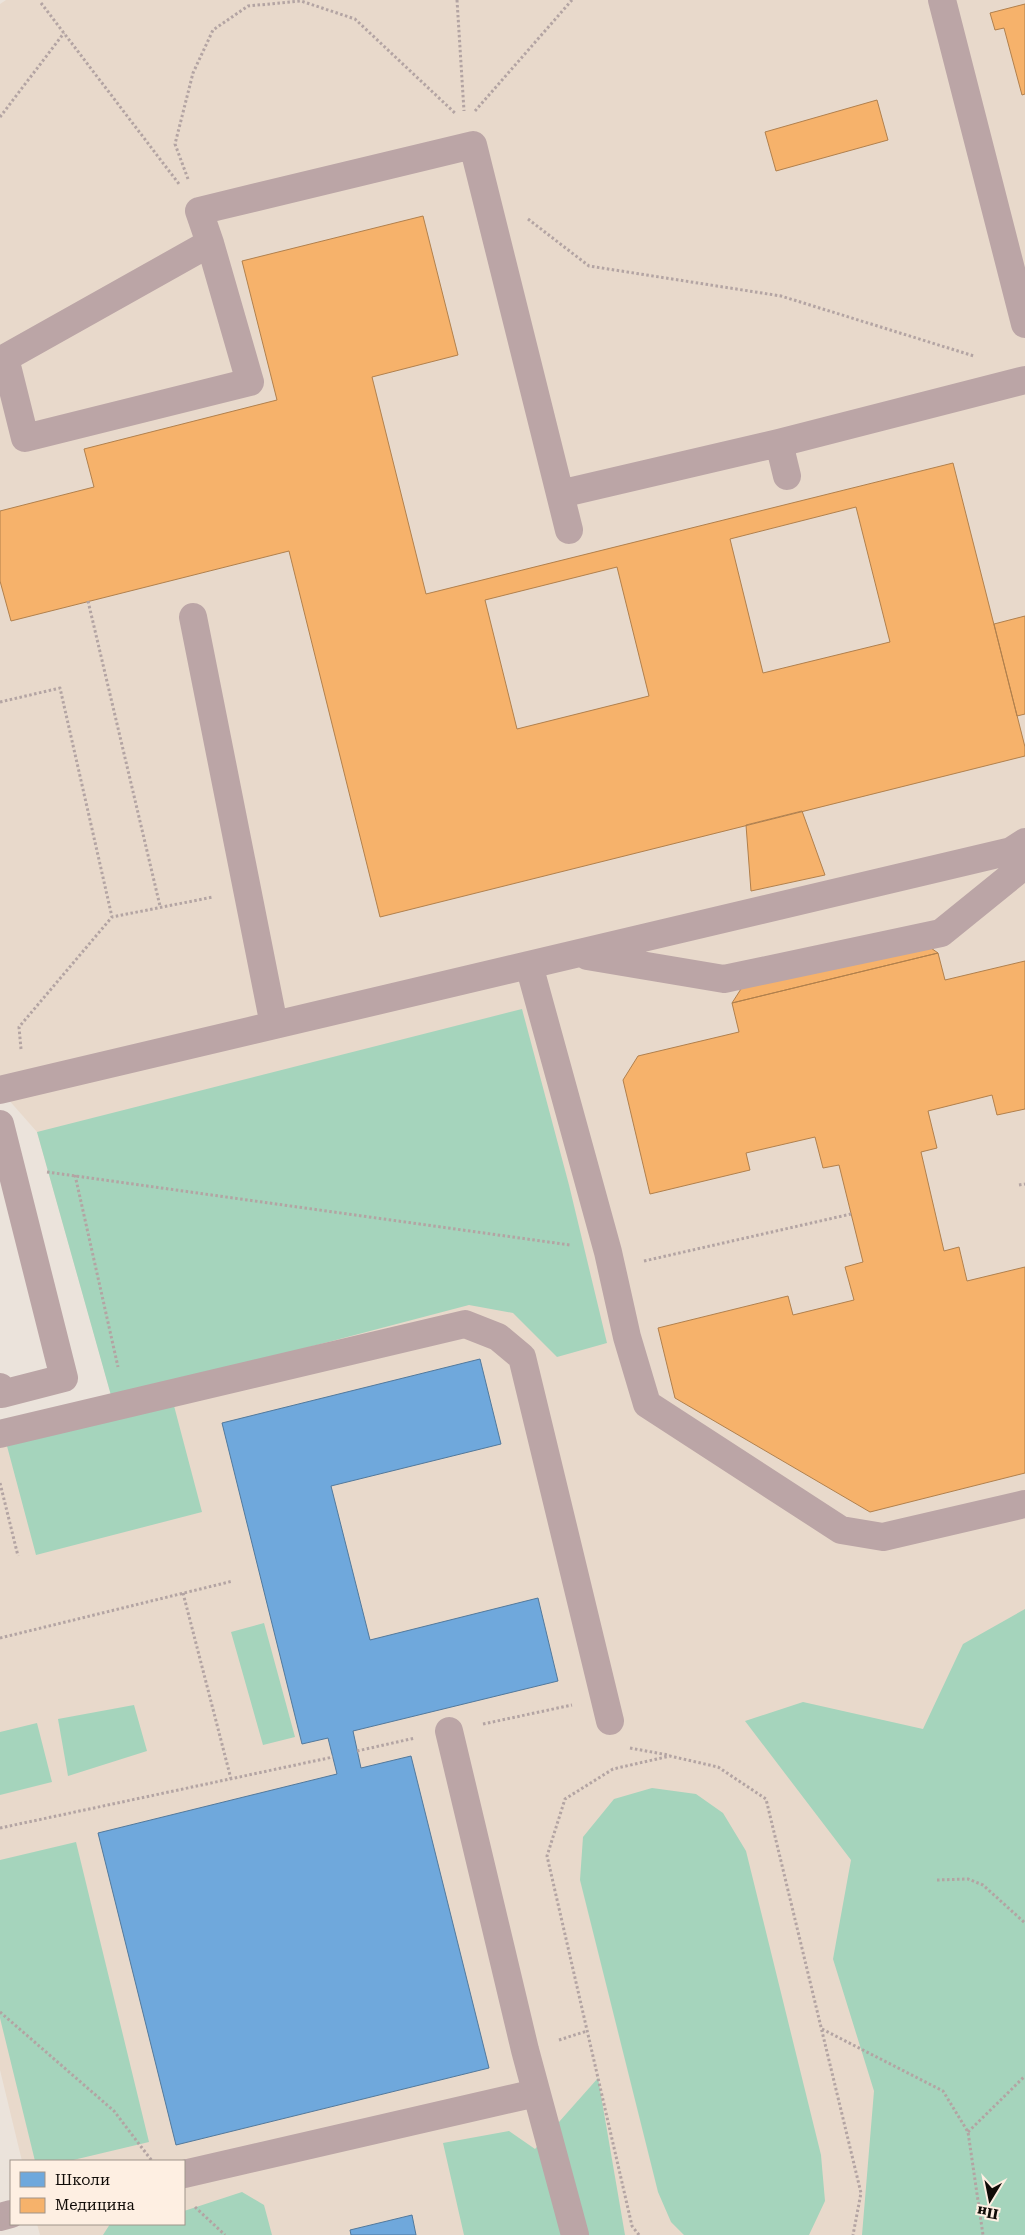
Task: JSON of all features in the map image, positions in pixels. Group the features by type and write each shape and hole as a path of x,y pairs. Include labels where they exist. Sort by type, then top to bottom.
{"lane":[{"path":"942,0 1025,324"},
{"path":"210,243 5,358 25,438 250,382 210,243 199,211 469,134 569,530"},
{"path":"560,494 779,443 1025,380"},
{"path":"779,443 787,476"},
{"path":"193,617 274,1025"},
{"path":"576,954 724,979 941,933 1022,854"},
{"path":"0,1090 576,954 1022,854"},
{"path":"529,965 610,1260 627,1338 647,1404 841,1530 883,1536 1025,1504"},
{"path":"0,1124 7,1184 64,1378 2,1394 0,1387"},
{"path":"0,1434 465,1324 498,1337 522,1357 610,1721"},
{"path":"449,1731 536,2093 575,2235"},
{"path":"185,2174 536,2093"},
{"path":"0,2230 1,2235"}],"path":[{"path":"457,0 469,134"},
{"path":"469,134 572,0"},
{"path":"199,211 176,144 190,82 212,30 248,6 301,2 354,19 469,134"},
{"path":"41,3 199,211"},
{"path":"0,117 64,33"},
{"path":"525,216 589,266 781,296 978,357"},
{"path":"88,601 160,906"},
{"path":"0,702 60,688 112,917"},
{"path":"21,1055 19,1027 112,917 160,906 248,891"},
{"path":"40,1171 534,1239 610,1260 851,1214"},
{"path":"75,1175 118,1367"},
{"path":"1019,1185 1025,1184"},
{"path":"0,1483 18,1556"},
{"path":"0,1638 233,1581"},
{"path":"183,1593 231,1779"},
{"path":"639,2235 632,2226 547,1856 566,1799 613,1769 670,1756 718,1767 766,1799 861,2193 853,2235"},
{"path":"0,1828 333,1757"},
{"path":"937,1880 968,1879 983,1885 1025,1923"},
{"path":"0,2012 114,2111 151,2160"},
{"path":"822,2029 943,2091 968,2132 983,2235"},
{"path":"968,2132 1025,2076"},
{"path":"191,2202 225,2235"}],"shaded area":[{"path":"6,0 1025,0 1025,1831 900,2235 40,2235 37,2225 185,2225 185,2160 22,2160 0,2070 0,1425 112,1398 37,1132 0,1090 0,4"}],"green space":[{"path":"522,1009 569,1185 607,1343 557,1357 513,1313 469,1305 112,1399 37,1132"},
{"path":"173,1402 202,1512 36,1555 7,1446"},
{"path":"1025,1609 1025,2235 862,2235 874,2091 833,1959 851,1860 745,1721 803,1702 923,1729 963,1644"},
{"path":"264,1623 295,1737 263,1745 231,1632"},
{"path":"134,1705 147,1751 68,1776 58,1719"},
{"path":"37,1723 52,1782 0,1795 0,1732"},
{"path":"652,1788 696,1794 723,1813 746,1851 821,2155 825,2201 809,2235 684,2235 671,2222 658,2192 580,1880 583,1837 614,1799"},
{"path":"76,1842 149,2142 73,2160 35,2160 0,2018 0,1860"},
{"path":"598,2078 625,2235 464,2235 443,2143 509,2131 535,2149"},
{"path":"242,2192 264,2205 272,2235 103,2235 109,2225 185,2225 185,2211"}],"building: Школи":[{"path":"480,1359 501,1444 331,1486 370,1640 538,1598 558,1681 353,1731 361,1768 411,1756 489,2068 176,2145 98,1833 337,1774 328,1738 302,1744 222,1423"},
{"path":"412,2215 416,2235 351,2235 350,2230"}],"building: Медицина":[{"path":"1025,4 1025,94 1022,95 1004,28 995,30 990,13"},
{"path":"877,100 888,140 776,171 765,132"},
{"path":"423,216 458,355 372,377 426,594 953,463 1025,747 1025,756 380,917 289,551 11,621 0,581 0,511 94,487 84,449 277,400 242,261","holes":["856,507 890,642 763,673 730,539","617,567 649,696 517,729 485,600"]},
{"path":"1025,616 1025,714 1017,716 994,624"},
{"path":"802,811 825,875 751,891 746,825"},
{"path":"907,931 938,953 732,1003 755,967"},
{"path":"938,953 945,980 1025,961 1025,1109 997,1115 992,1095 928,1111 937,1148 921,1152 944,1251 959,1247 967,1281 1025,1267 1025,1473 870,1512 675,1398 658,1328 788,1296 793,1315 854,1300 845,1267 863,1262 839,1165 823,1168 815,1137 746,1153 750,1170 650,1194 623,1080 638,1056 739,1032 732,1003"}]}
